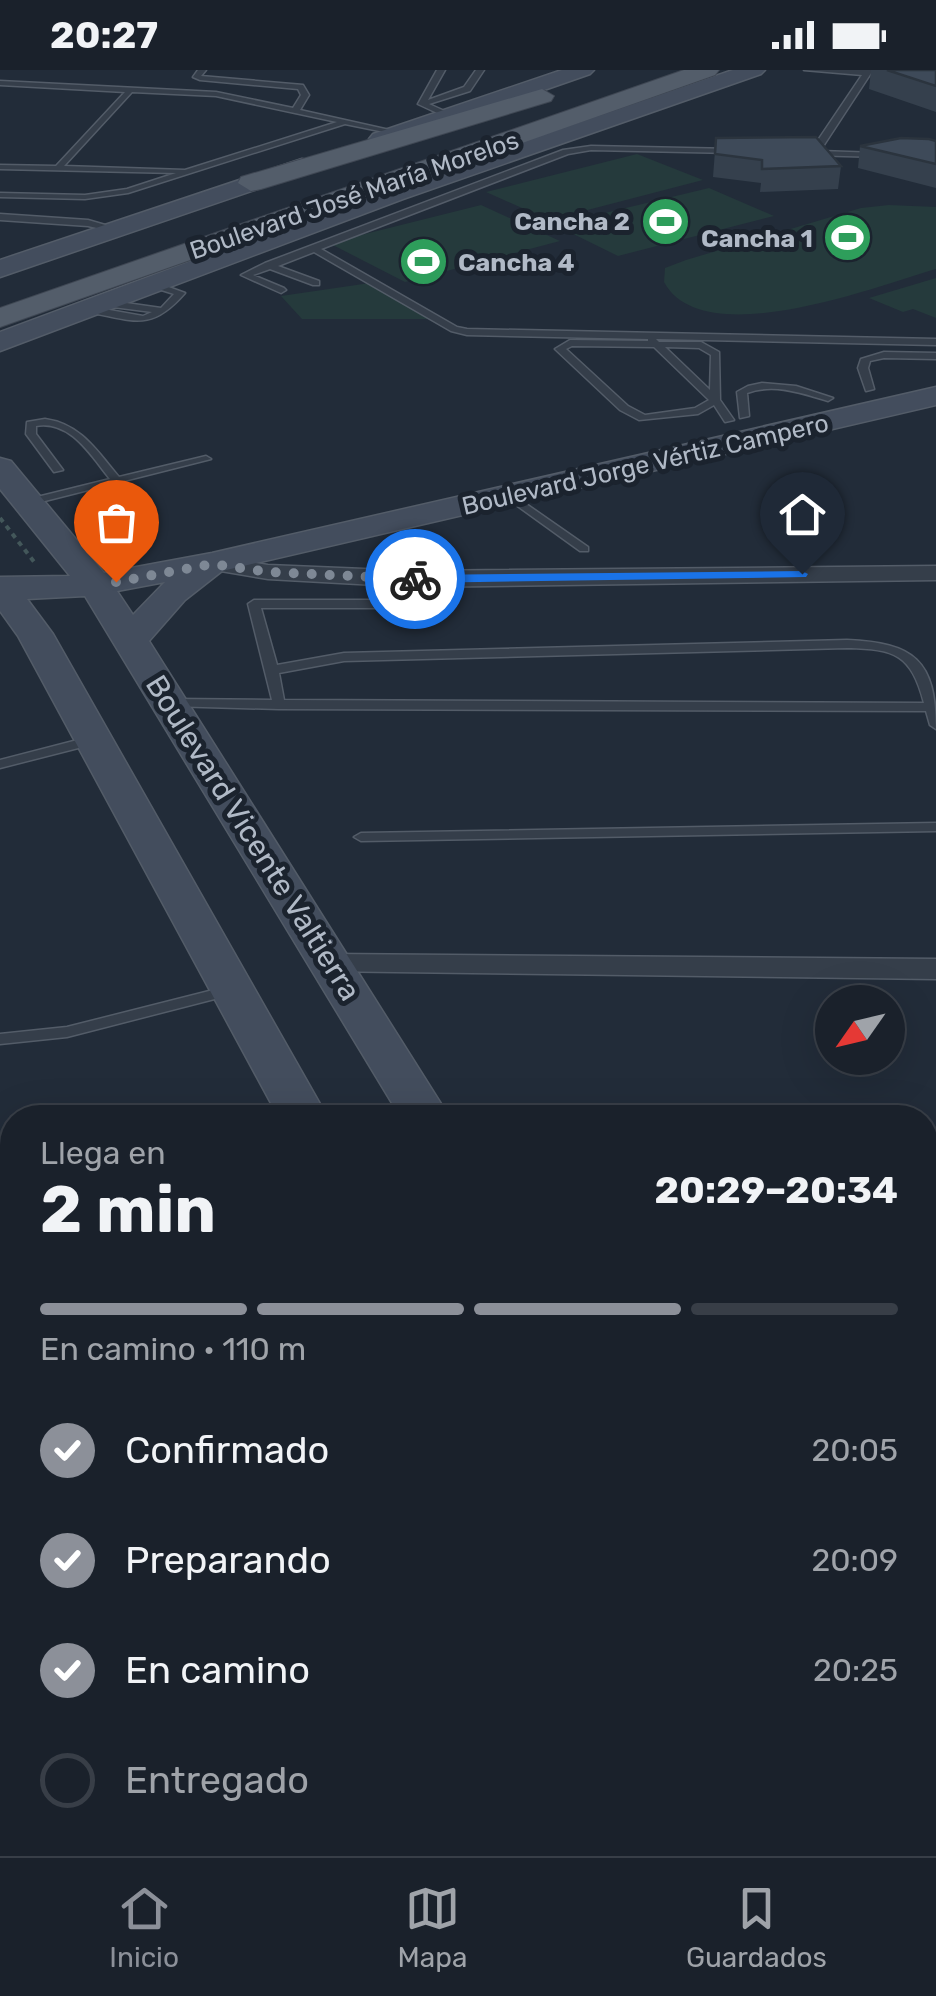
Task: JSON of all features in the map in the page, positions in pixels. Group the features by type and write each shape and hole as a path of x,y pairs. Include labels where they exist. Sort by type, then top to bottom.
{"main road":[{"name":"Boulevard José María Morelos","path":"0,318 490,154 707,70"},
{"path":"0,342 385,198 490,154 754,70"},
{"name":"Boulevard José María Morelos","path":"0,283 444,124 542,96 586,72"},
{"path":"0,269 399,133 444,124 586,72"},
{"path":"250,183 542,96"},
{"path":"0,331 84,309"},
{"name":"Boulevard Jorge Vértiz Campero","path":"6,597 164,547 730,412 828,398 936,373"},
{"name":"Boulevard Jorge Vértiz Campero","path":"6,597 37,565 86,572 212,564 936,396"},
{"name":"Boulevard Vicente Valtierra","path":"0,468 14,510 86,572 172,703 418,1105"},
{"path":"298,516 285,522 281,531 302,539 338,535"},
{"path":"130,640 173,593 212,564"},
{"path":"6,597 94,740 297,1105"}],"street":[{"path":"212,564 268,572 412,579 923,574 936,591"},
{"path":"330,964 936,969"}],"lane":[{"path":"202,70 197,77 291,84 306,90 296,110"},
{"path":"264,82 276,70"},
{"path":"291,84 302,70"},
{"path":"422,104 440,70"},
{"path":"422,104 468,89 480,70"},
{"path":"808,70 868,72"},
{"path":"815,153 868,72"},
{"path":"0,83 216,94 399,133"},
{"path":"58,168 132,88"},
{"path":"422,104 444,124"},
{"path":"0,195 106,195 199,171 346,122"},
{"path":"280,290 245,275 574,149 740,152"},
{"path":"796,153 898,155"},
{"path":"0,167 199,171"},
{"path":"385,198 434,205"},
{"path":"385,198 414,213"},
{"path":"0,217 115,230"},
{"path":"314,248 454,328 568,339 936,342"},
{"path":"268,265 316,283"},
{"path":"84,309 144,319 163,312 180,294 152,284"},
{"path":"84,309 163,312"},
{"path":"568,339 560,349 624,408 643,418 698,411 730,412"},
{"path":"652,340 730,412"},
{"path":"652,340 701,346 716,354 730,412"},
{"path":"868,389 862,368 866,359 884,355 936,356"},
{"path":"58,470 31,434 31,424 51,420 65,424 116,480"},
{"path":"14,510 206,458"},
{"path":"509,496 584,549"},
{"path":"279,705 254,604 437,604"},
{"path":"272,670 373,655 874,645 894,649 919,665 936,725"},
{"path":"172,703 931,707"},
{"path":"0,764 94,740"},
{"path":"362,837 936,827"},
{"path":"0,1040 66,1032 233,990"}],"path":[{"path":"14,510 37,565"}],"green space":[{"path":"637,154 703,180 549,220 486,192"},
{"name":"Cancha 2","path":"709,188 774,216 618,256 555,225"},
{"name":"Cancha 4","path":"481,205 560,241 405,282 329,243"},
{"name":"Cancha 1","path":"936,207 936,269 834,300 752,314 715,313 684,303 664,282 665,268 686,260 861,208"},
{"path":"936,278 936,318 913,309 903,312 869,298"},
{"path":"370,283 432,319 302,319 281,296"}],"building":[{"path":"887,70 936,70 936,86"},
{"path":"816,137 841,166 762,169 762,160 715,154 716,138"},
{"path":"901,138 936,141 936,164 860,146"}],"way so far":[{"path":"116,582 212,564 268,572 415,579"}],"place":[{"name":"Cancha 2","path":"665,221"},
{"name":"Cancha 1","path":"848,238"},
{"name":"Cancha 4","path":"423,262"}],"route":[{"path":"415,579 802,574"}]}
